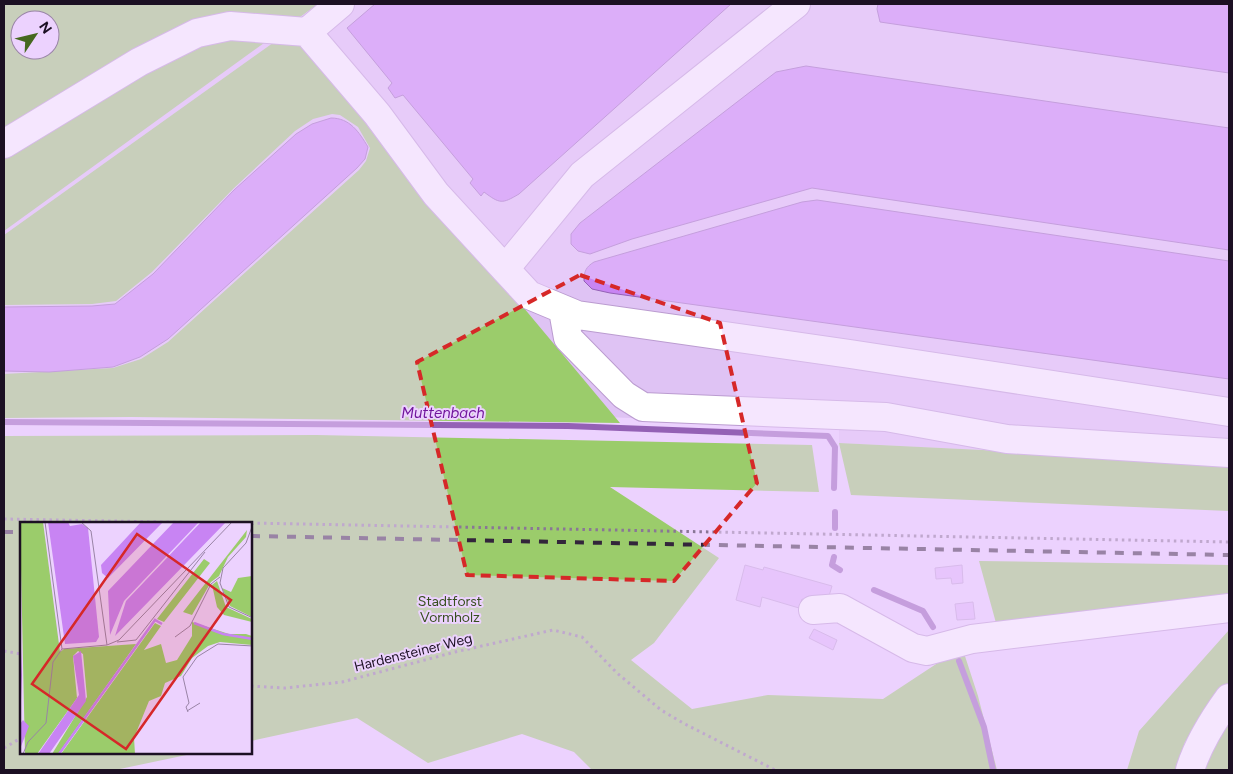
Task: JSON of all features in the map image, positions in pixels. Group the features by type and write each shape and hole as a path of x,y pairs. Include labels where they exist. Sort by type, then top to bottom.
{"street":[{"path":"4,144 139,62 196,33 230,26 307,32 340,4"},
{"path":"504,269 582,175 796,4"},
{"path":"307,32 376,114 436,194 504,269 529,295 563,310 577,315 850,354 1229,412"},
{"path":"563,310 568,338 624,395 643,407 886,417 1007,439 1229,453"},
{"path":"813,610 840,608 913,648 927,650 972,639 1229,608"},
{"path":"1190,770 1202,741 1229,698"}],"path":[{"path":"4,519 164,522"},
{"path":"252,523 1229,542"},
{"name":"Hardensteiner Weg","path":"252,686 284,688 342,682 455,652 553,630 582,637 617,673 661,710 775,770"},
{"path":"4,651 20,654"},
{"path":"4,748 20,739"}],"highlighted area":[{"path":"580,275 720,323 757,483 674,581 467,575 417,362"}],"shaded area":[{"path":"4,4 1229,4 1229,462 839,443 839,427 536,414 4,412"},
{"path":"375,4 731,4 519,194 509,200 498,201 484,192 481,196 470,183 473,179 403,95 395,98 388,88 392,83 347,28"},
{"path":"878,4 1229,4 1229,73 880,22 877,9"},
{"path":"806,66 1229,128 1229,250 812,188 632,239 590,254 578,251 571,244 571,234 580,223 776,72"},
{"path":"331,118 344,120 357,131 368,147 365,159 168,339 140,357 113,367 49,372 4,371 4,307 115,304 153,274 234,190 296,134 312,124"},
{"path":"817,200 1229,261 1229,379 610,293 592,289 584,281 586,270 594,262 802,202"}],"green space":[{"path":"4,4 318,4 4,231"},
{"path":"284,35 314,43 405,166 620,423 132,417 4,418 4,374 113,368 141,359 168,342 359,170 366,161 370,148 358,127 340,115 332,114 313,119 295,131 234,188 152,272 116,301 92,304 4,305 4,235"},
{"name":"Stadtforst Vormholz","path":"316,435 812,445 819,492 610,487 719,558 654,643 631,660 692,709 768,695 883,699 962,647 978,696 997,770 592,770 574,752 522,734 428,763 357,718 252,741 252,522 20,522 20,754 191,754 115,770 4,770 4,436"},
{"path":"839,443 1229,462 1229,511 851,495"},
{"path":"979,561 1229,565 1229,599 996,623"},
{"path":"1229,630 1229,682 1185,742 1176,770 1127,770 1139,731"},
{"path":"1229,710 1229,770 1198,770"}],"building":[{"path":"745,565 763,570 764,567 832,586 826,606 802,599 799,608 762,597 760,607 736,600"},
{"path":"962,565 963,583 952,584 951,578 936,579 935,568"},
{"path":"973,602 975,619 957,620 955,604"},
{"path":"814,629 837,640 833,650 809,638"}],"waterway":[{"name":"Muttenbach","path":"4,422 568,426 828,436 835,447 834,488"},
{"name":"Muttenbach","path":"835,512 835,528"},
{"name":"Muttenbach","path":"834,557 832,565 840,570"},
{"name":"Muttenbach","path":"874,590 923,611 933,627"},
{"name":"Muttenbach","path":"959,661 984,727 993,770"}],"railway":[{"path":"4,532 20,532"},
{"path":"252,536 1229,555"}]}
